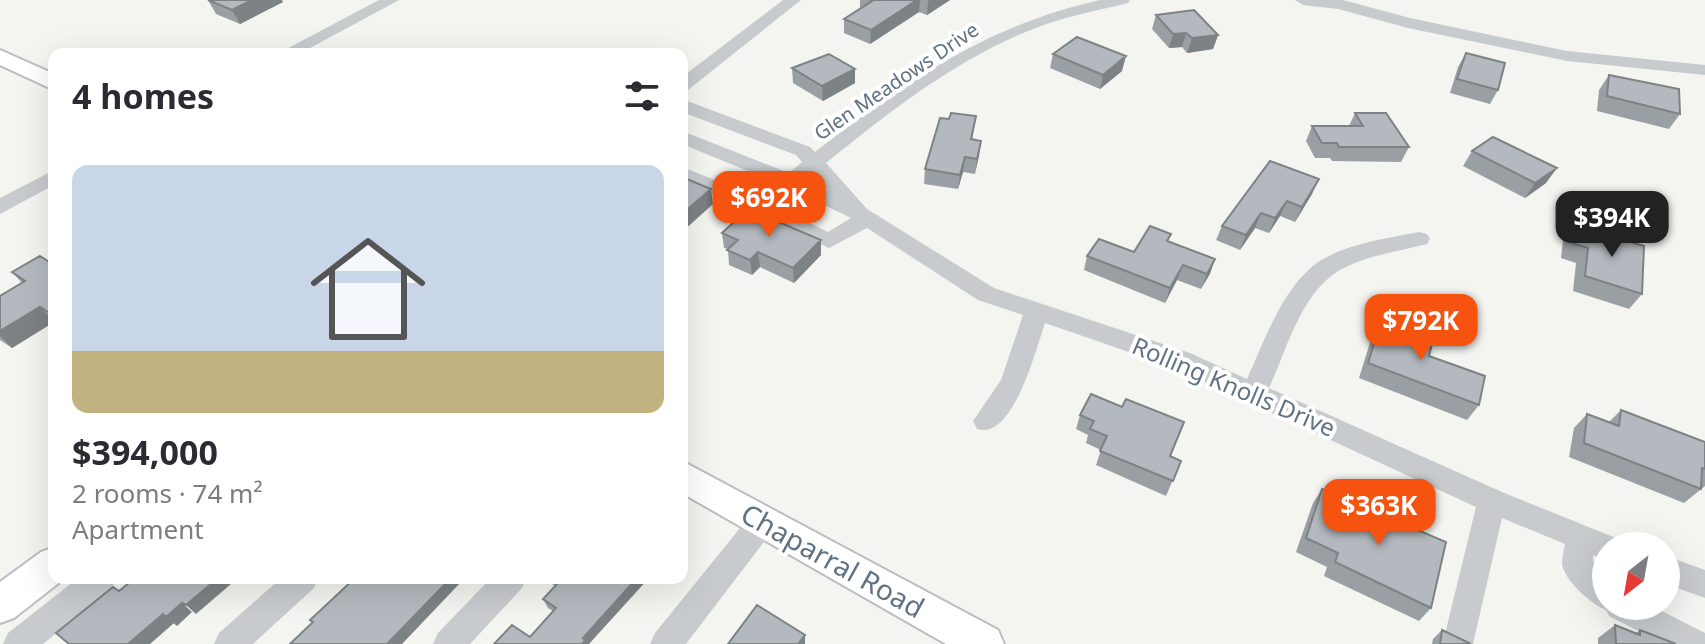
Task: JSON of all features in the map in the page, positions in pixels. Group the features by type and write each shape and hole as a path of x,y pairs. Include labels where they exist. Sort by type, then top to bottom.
{"main road":[{"path":"0,38 48,59"},
{"path":"0,57 48,80"},
{"name":"Chaparral Road","path":"688,479 984,644"},
{"path":"0,605 48,569"}],"street":[{"path":"298,48 391,0"},
{"path":"688,81 793,0"},
{"name":"Glen Meadows Drive","path":"868,218 829,241 764,209 765,202 814,163 971,52 1044,19 1122,0"},
{"path":"1303,0 1339,4 1408,23 1567,56 1705,70"},
{"name":"Rolling Knolls Drive","path":"688,107 803,151 868,218"},
{"path":"688,135 715,117"},
{"name":"Rolling Knolls Drive","path":"688,140 766,170 868,218 986,294 1181,360 1492,501 1592,542"},
{"path":"688,172 717,151"},
{"path":"688,177 722,192 734,192 766,170"},
{"path":"0,207 48,179"},
{"path":"1254,392 1303,292 1316,275 1329,266 1371,249 1419,239"},
{"path":"986,421 1013,383 1036,312"},
{"path":"1460,638 1492,501"},
{"path":"666,644 763,521"},
{"path":"1592,543 1577,565 1592,581"},
{"path":"1680,575 1705,584"},
{"path":"19,644 94,584"},
{"path":"230,644 296,584"},
{"path":"449,644 505,584"},
{"path":"1648,620 1695,644"}],"building":[{"path":"208,0 252,0 232,10"},
{"path":"870,0 917,0 871,30 844,19"},
{"path":"1194,10 1218,35 1192,38 1186,33 1173,34 1156,15"},
{"path":"1077,37 1126,56 1103,75 1053,54"},
{"path":"1466,53 1505,63 1498,90 1457,79"},
{"path":"829,54 855,69 822,86 792,68"},
{"path":"1609,75 1679,89 1680,114 1607,96"},
{"path":"951,113 976,116 971,139 981,141 977,159 965,157 960,175 925,169 940,118 949,119"},
{"path":"1355,113 1386,113 1409,147 1339,147 1337,143 1322,143 1312,126 1363,126"},
{"path":"1493,137 1557,168 1535,183 1472,151"},
{"path":"1270,161 1319,179 1302,207 1287,201 1275,218 1261,213 1246,235 1222,226"},
{"path":"688,179 711,189 688,209"},
{"path":"748,209 821,240 793,268 758,252 750,260 727,250 738,240 722,233"},
{"path":"1574,225 1644,246 1642,294 1585,276 1588,248 1572,243"},
{"path":"1150,226 1171,234 1167,241 1215,259 1207,274 1183,265 1170,288 1087,256 1099,239 1134,252"},
{"path":"40,256 48,261 48,312 40,307 0,331 0,296 25,281 12,272"},
{"path":"1385,308 1404,315 1399,333 1432,344 1429,356 1485,376 1479,405 1368,363"},
{"path":"1091,394 1122,407 1126,399 1184,422 1170,456 1181,461 1173,481 1100,451 1107,436 1090,429 1094,421 1080,415"},
{"path":"1621,410 1705,442 1701,489 1584,443 1587,414 1619,426"},
{"path":"1322,489 1446,542 1431,608 1335,562 1338,553 1306,538"},
{"path":"128,584 211,584 186,605 182,603 166,617 163,614 128,644 69,644 56,633 113,587 119,591"},
{"path":"349,584 445,584 387,644 290,644 313,622 310,620"},
{"path":"557,584 632,584 583,638 582,644 494,644 512,625 530,637 556,608 543,599"},
{"path":"757,605 805,635 798,644 728,644"},
{"path":"1615,625 1640,635 1640,630 1676,644 1616,644"},
{"path":"1442,630 1471,644 1440,644"}]}
